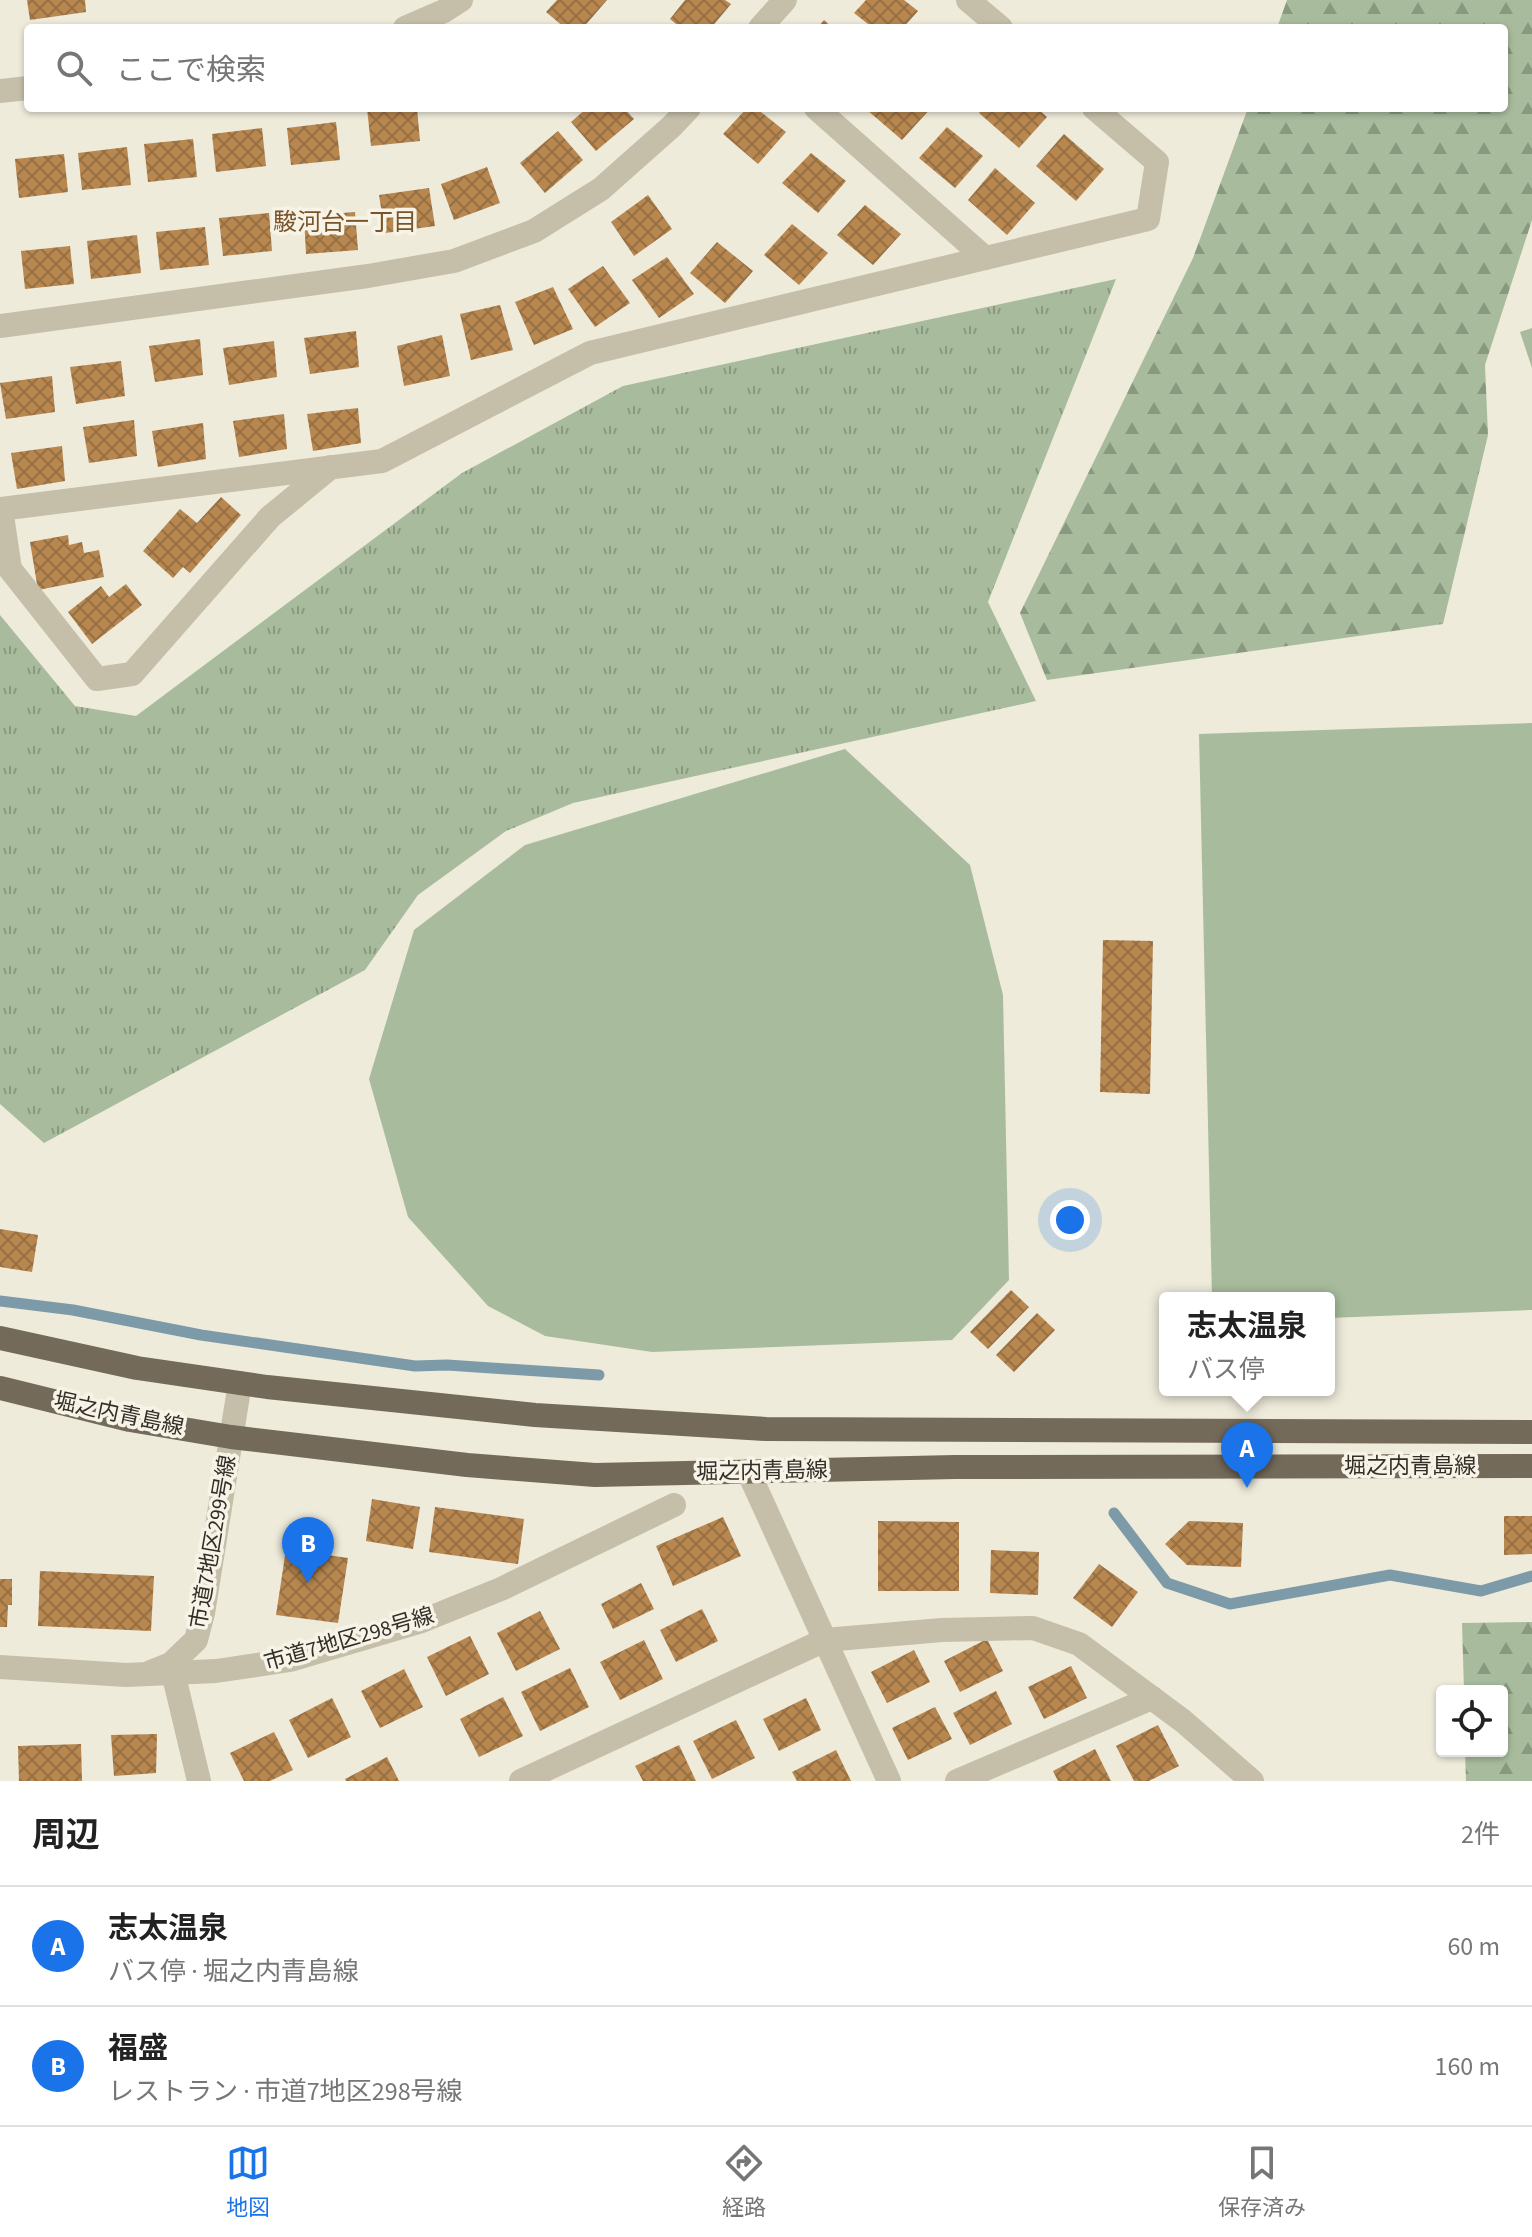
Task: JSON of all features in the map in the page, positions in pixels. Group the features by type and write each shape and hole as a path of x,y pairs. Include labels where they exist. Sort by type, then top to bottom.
{"main road":[{"name":"堀之内青島線","path":"0,1338 137,1368 240,1383 535,1415 766,1429 1532,1432"},
{"name":"堀之内青島線","path":"0,1388 130,1420 231,1437 467,1465 595,1475 955,1467 1532,1466"}],"street":[{"path":"414,24 461,0"},
{"path":"764,24 785,0"},
{"path":"968,0 996,24"},
{"path":"0,91 24,88"},
{"path":"0,326 368,276 454,261 534,231 601,189 685,112"},
{"path":"821,112 985,258"},
{"path":"331,467 270,517 132,674 97,679 5,570 0,509 331,467 382,461 590,353 1148,219 1157,162 1099,112"},
{"name":"市道7地区299号線","path":"172,1668 196,1640 203,1613 240,1383"},
{"path":"748,1471 889,1781"},
{"name":"市道7地区298号線","path":"0,1667 146,1674 172,1668 216,1671 290,1660 422,1621 501,1589 674,1505"},
{"path":"521,1781 825,1640 942,1630 1033,1628 1079,1644 1183,1721 1252,1781"},
{"path":"172,1668 199,1781"},
{"path":"957,1781 1152,1698"}],"green space":[{"path":"1287,0 1532,0 1532,220 1485,365 1488,435 1443,624 1047,680 1020,613 1193,258 1247,112 1508,112 1508,24 1278,24"},
{"path":"1116,279 988,602 1036,701 573,803 506,831 418,895 365,970 44,1143 0,1104 0,615 75,706 136,716 462,473 623,386"},
{"path":"1532,328 1532,368 1520,332"},
{"path":"1532,723 1532,1310 1335,1318 1335,1292 1212,1292 1199,734"},
{"path":"845,749 970,865 1003,995 1009,1280 952,1340 652,1352 545,1336 488,1306 408,1217 369,1079 414,930 525,845"},
{"path":"1532,1622 1532,1781 1466,1781 1465,1757 1508,1757 1508,1685 1464,1685 1462,1623"}],"building":[{"path":"27,0 85,0 86,12 30,20"},
{"path":"557,0 607,0 586,24 560,24 546,12"},
{"path":"685,0 725,0 731,4 714,24 676,24 670,19"},
{"path":"866,0 904,0 918,11 907,24 868,24 854,13"},
{"path":"367,112 417,112 420,141 371,146"},
{"path":"582,112 628,112 634,119 596,151 571,122"},
{"path":"743,112 761,112 786,132 758,164 723,134"},
{"path":"869,112 927,112 902,140"},
{"path":"1041,112 1047,117 1019,148 979,113"},
{"path":"336,122 340,160 291,165 287,128"},
{"path":"947,127 983,156 955,188 919,158"},
{"path":"262,128 266,166 216,172 212,134"},
{"path":"558,131 583,160 545,193 520,163"},
{"path":"1064,134 1104,169 1076,201 1036,166"},
{"path":"193,139 197,177 148,182 144,144"},
{"path":"127,147 131,185 82,190 78,153"},
{"path":"811,153 846,181 818,213 782,183"},
{"path":"64,154 68,192 19,198 15,159"},
{"path":"487,167 500,203 454,220 441,184"},
{"path":"995,168 1035,203 1007,235 968,200"},
{"path":"429,188 435,226 385,233 379,195"},
{"path":"648,195 672,229 634,256 611,222"},
{"path":"865,205 901,234 873,265 837,235"},
{"path":"355,212 358,250 306,254 304,216"},
{"path":"269,213 272,251 223,256 219,218"},
{"path":"792,224 828,253 799,285 764,255"},
{"path":"205,227 209,265 160,270 156,232"},
{"path":"137,235 141,273 91,279 87,241"},
{"path":"717,242 753,271 725,303 690,273"},
{"path":"70,246 74,284 25,289 21,251"},
{"path":"667,257 694,294 659,318 632,280"},
{"path":"603,266 630,303 595,327 568,289"},
{"path":"553,287 573,329 534,345 515,302"},
{"path":"500,305 513,350 471,360 460,314"},
{"path":"356,331 359,367 310,374 304,338"},
{"path":"442,335 450,376 404,386 397,346"},
{"path":"200,339 203,375 155,382 149,346"},
{"path":"274,341 277,377 229,385 223,348"},
{"path":"121,361 125,396 76,404 70,367"},
{"path":"52,376 55,412 6,419 0,383"},
{"path":"358,408 361,443 313,451 307,414"},
{"path":"284,414 287,449 239,457 233,421"},
{"path":"134,420 137,456 89,463 83,427"},
{"path":"203,423 206,459 158,467 152,431"},
{"path":"62,446 65,481 17,489 11,453"},
{"path":"221,497 241,515 190,573 183,567 173,578 143,551 180,509 197,523"},
{"path":"68,535 69,545 82,542 84,553 99,550 104,577 38,590 30,542"},
{"path":"126,584 142,605 92,644 68,612 101,586 109,597"},
{"path":"1103,940 1153,941 1150,1094 1100,1092"},
{"path":"0,1229 38,1235 32,1272 0,1267"},
{"path":"1011,1290 1029,1307 988,1349 970,1332"},
{"path":"1037,1313 1055,1330 1014,1372 996,1355"},
{"path":"372,1499 420,1507 413,1549 366,1541"},
{"path":"435,1507 524,1519 518,1564 429,1552"},
{"path":"1504,1516 1532,1516 1532,1554 1504,1555"},
{"path":"723,1517 741,1556 673,1586 656,1546"},
{"path":"878,1521 959,1522 959,1591 878,1591"},
{"path":"1189,1521 1243,1523 1241,1567 1187,1565 1165,1544"},
{"path":"286,1549 348,1558 338,1623 276,1615"},
{"path":"991,1550 1039,1552 1038,1595 990,1593"},
{"path":"1099,1564 1138,1592 1112,1627 1073,1598"},
{"path":"40,1571 154,1576 151,1631 38,1626"},
{"path":"0,1579 12,1579 12,1605 8,1605 7,1627 0,1627"},
{"path":"641,1583 654,1609 613,1629 601,1604"},
{"path":"702,1609 718,1641 676,1662 660,1630"},
{"path":"540,1611 560,1649 516,1671 497,1633"},
{"path":"470,1636 489,1674 446,1696 427,1657"},
{"path":"987,1639 1003,1671 960,1692 944,1661"},
{"path":"644,1640 663,1679 620,1700 600,1662"},
{"path":"914,1650 930,1682 887,1703 871,1672"},
{"path":"1071,1666 1087,1698 1044,1719 1028,1687"},
{"path":"570,1668 589,1707 540,1731 521,1692"},
{"path":"404,1669 423,1707 380,1728 361,1691"},
{"path":"996,1691 1012,1724 970,1745 953,1713"},
{"path":"503,1697 523,1736 479,1757 460,1719"},
{"path":"332,1698 351,1737 308,1758 289,1720"},
{"path":"806,1698 821,1730 779,1751 763,1719"},
{"path":"935,1707 952,1739 908,1760 892,1728"},
{"path":"736,1720 755,1758 712,1779 693,1741"},
{"path":"1158,1725 1179,1766 1149,1781 1134,1781 1116,1746"},
{"path":"274,1732 293,1770 270,1781 244,1781 230,1753"},
{"path":"157,1734 156,1773 114,1776 111,1735"},
{"path":"81,1744 82,1781 19,1781 18,1746"},
{"path":"679,1745 696,1781 643,1781 635,1766"},
{"path":"1095,1749 1111,1781 1058,1781 1053,1771"},
{"path":"836,1750 851,1781 797,1781 792,1772"},
{"path":"387,1757 399,1781 346,1781 345,1779"}],"waterway":[{"path":"0,1301 73,1310 201,1335 415,1366 447,1365 599,1375"},
{"path":"1114,1513 1167,1583 1230,1604 1390,1575 1481,1591 1532,1576"}],"place":[{"name":"志太温泉","path":"1247,1488"},
{"name":"福盛","path":"308,1583"}],"district":[{"name":"駿河台一丁目","path":"345,222"}]}
